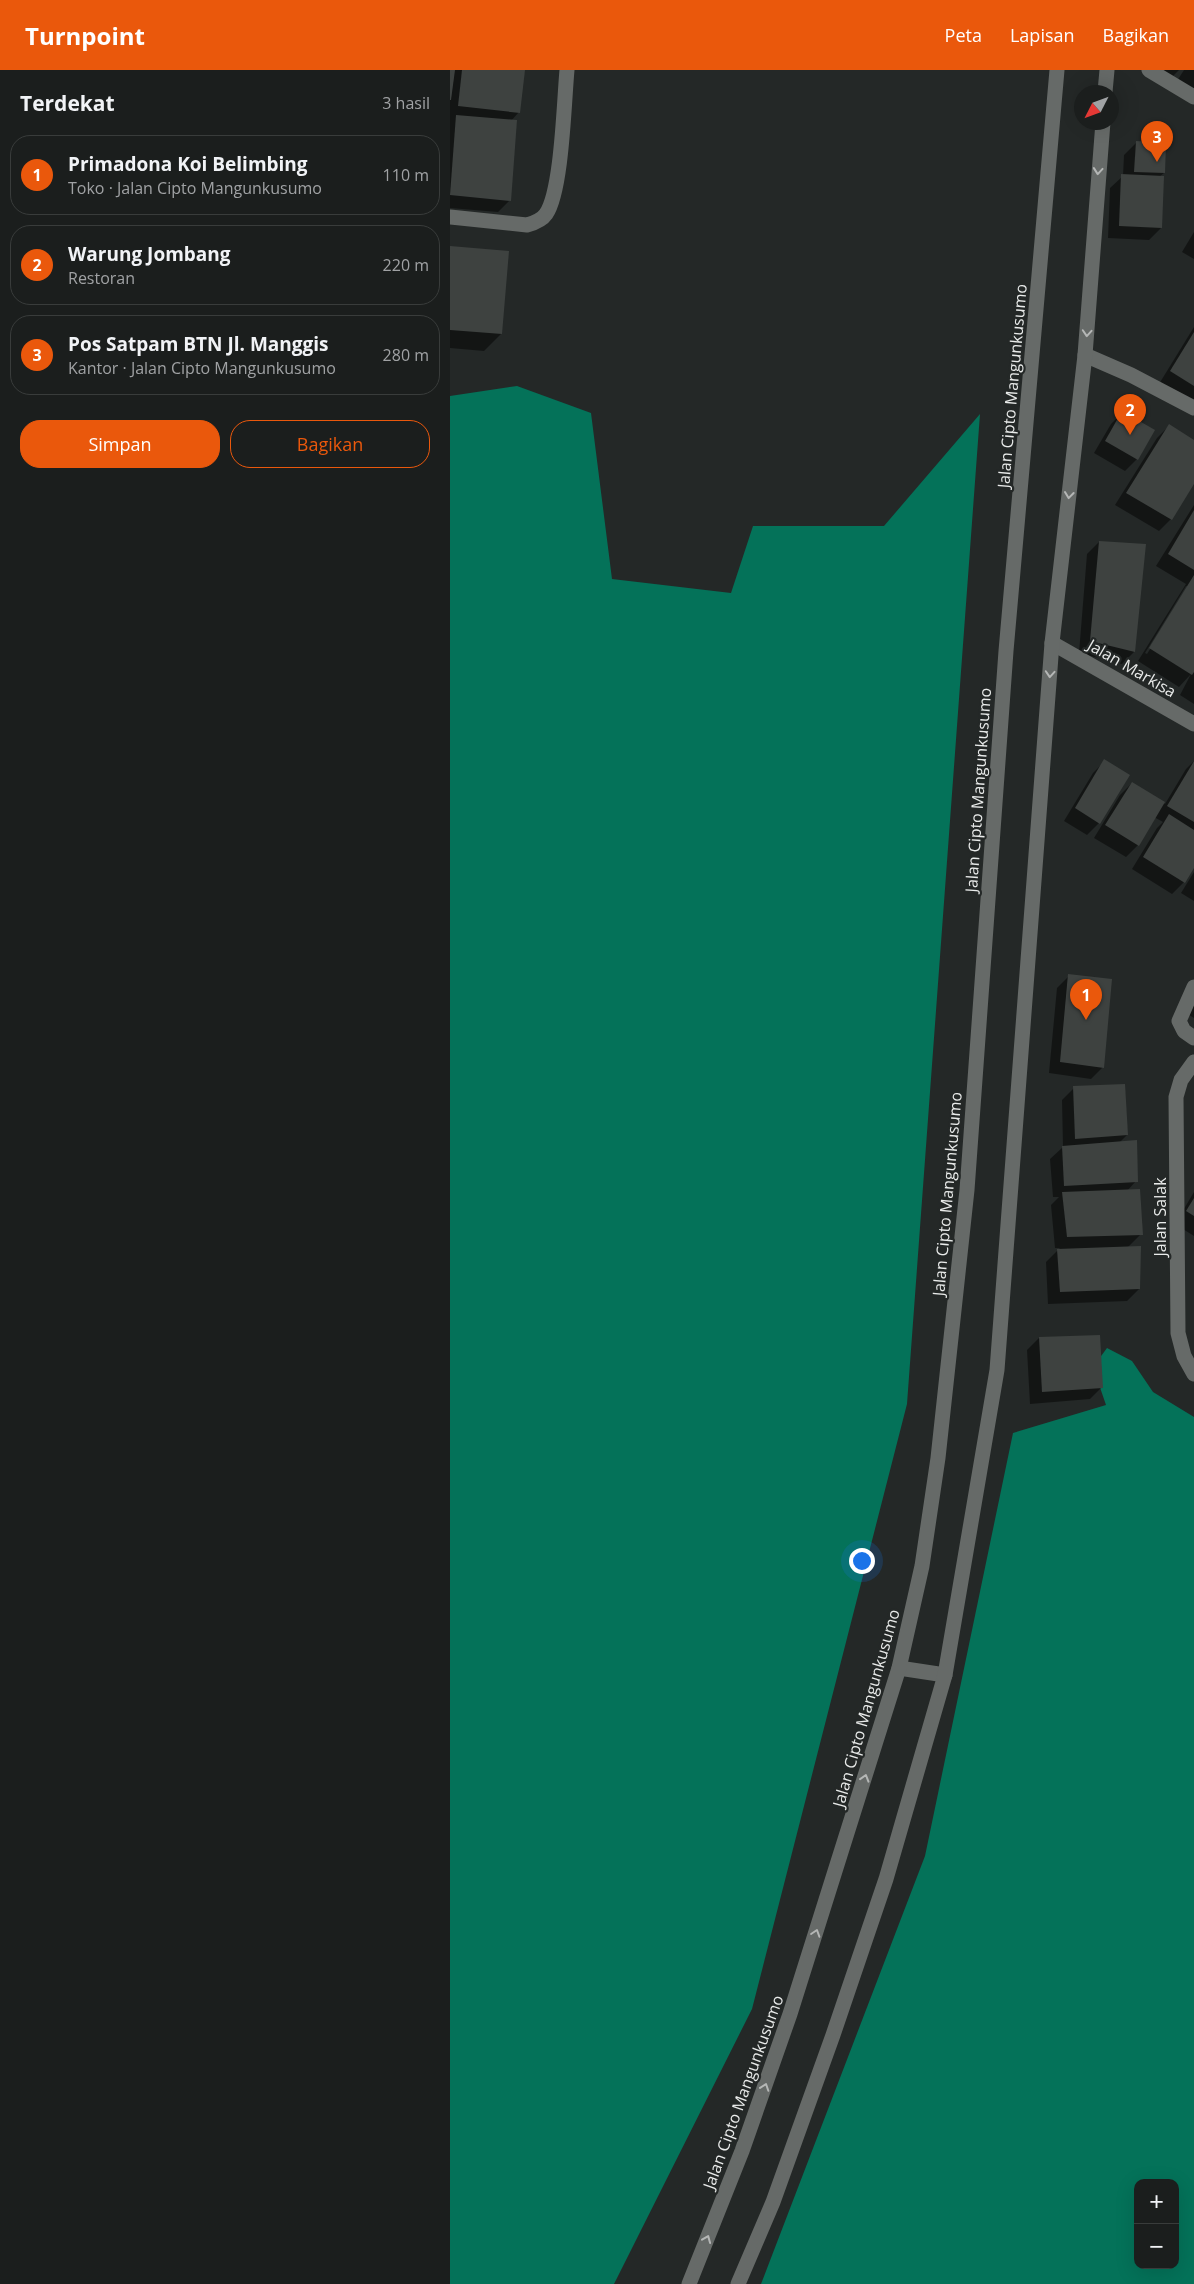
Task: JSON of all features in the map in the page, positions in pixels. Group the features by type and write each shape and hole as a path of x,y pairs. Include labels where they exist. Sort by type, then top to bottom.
{"street":[{"path":"450,217 527,225 537,222 547,213 556,188 567,70"},
{"name":"Jalan Cipto Mangunkusumo","path":"689,2284 742,2151 790,2014 899,1668 922,1566 937,1468 967,1190 1006,651 1057,70"},
{"path":"1106,85 1108,70"},
{"path":"1150,70 1194,98"},
{"path":"738,2284 773,2202 833,2035 886,1879 945,1676 997,1370 1052,643 1086,355 1102,130"},
{"path":"1086,355 1131,375 1194,408"},
{"name":"Jalan Markisa","path":"1052,643 1194,724"},
{"path":"1194,987 1179,1021 1184,1032 1194,1038"},
{"name":"Jalan Salak","path":"1194,1062 1181,1080 1176,1097 1175,1118 1178,1172 1178,1333 1184,1356 1194,1374"},
{"path":"899,1668 945,1676"}],"green space":[{"path":"517,386 591,413 612,579 731,593 753,526 884,526 980,414 907,1404 752,2009 614,2284 450,2284 450,396"},
{"path":"1107,1348 1132,1361 1153,1392 1194,1417 1194,2284 761,2284 925,1856 1013,1433 1106,1405 1093,1367"}],"building":[{"path":"450,70 455,70 451,100 450,100"},
{"path":"462,70 525,70 520,113 458,106"},
{"path":"456,115 517,120 511,201 450,195"},
{"path":"1136,141 1166,143 1165,173 1134,172"},
{"path":"1121,174 1164,176 1162,228 1119,226"},
{"path":"450,246 509,251 502,334 450,330"},
{"path":"1194,332 1194,386 1170,371"},
{"path":"1122,411 1155,430 1138,460 1105,441"},
{"path":"1169,424 1194,440 1194,484 1172,520 1126,493"},
{"path":"1194,510 1194,570 1168,554"},
{"path":"1099,541 1146,544 1135,652 1090,641"},
{"path":"1194,575 1194,672 1192,675 1149,648"},
{"path":"1104,759 1130,775 1100,824 1075,808"},
{"path":"1194,761 1194,822 1167,806"},
{"path":"1132,782 1165,802 1139,846 1105,825"},
{"path":"1169,814 1194,830 1194,868 1185,883 1143,857"},
{"path":"1068,974 1112,979 1104,1068 1060,1062"},
{"path":"1125,1084 1128,1135 1075,1139 1073,1086"},
{"path":"1137,1140 1138,1182 1064,1186 1062,1146"},
{"path":"1140,1189 1143,1235 1067,1237 1062,1192"},
{"path":"1194,1198 1194,1216 1186,1211"},
{"path":"1141,1246 1140,1289 1060,1292 1057,1249"},
{"path":"1100,1335 1103,1388 1042,1392 1039,1337"}],"place":[{"name":"Pos Satpam BTN Jl. Manggis","path":"1157,162"},
{"name":"Warung Jombang","path":"1130,435"},
{"name":"Primadona Koi Belimbing","path":"1086,1020"}]}
